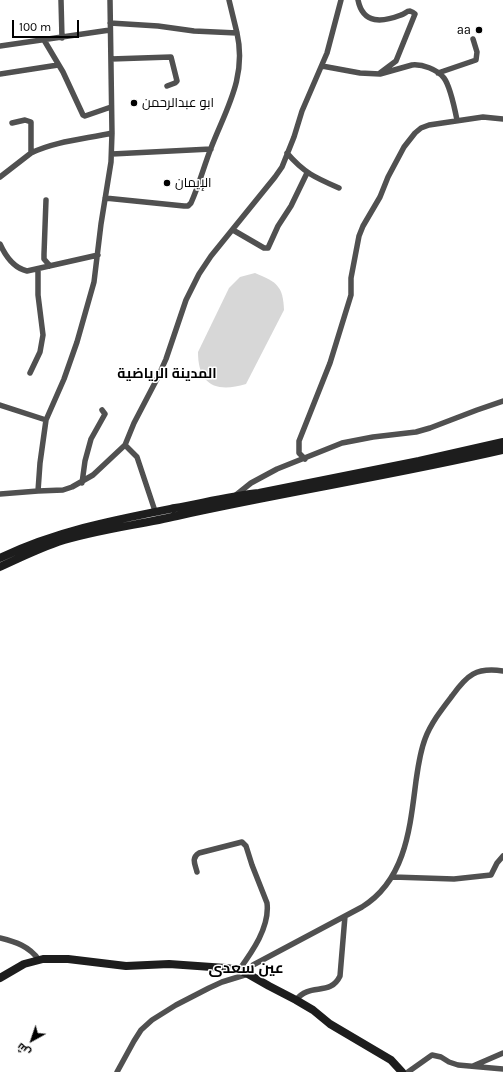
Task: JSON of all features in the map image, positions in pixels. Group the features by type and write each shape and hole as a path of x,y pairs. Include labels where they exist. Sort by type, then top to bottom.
{"main road":[{"path":"0,558 77,528 236,495 259,492 419,461 503,442"},
{"path":"0,567 38,550 84,535 309,488 438,464 503,450"},
{"path":"0,978 24,964 39,960 68,960 126,966 169,964 239,970 313,1010 335,1028 391,1060 402,1072"}],"street":[{"path":"61,0 62,38"},
{"path":"38,490 38,478 46,420 64,379 80,332 94,282 98,255 112,154 110,0"},
{"path":"105,198 188,206 192,202 210,149 227,110 236,82 240,47 229,0"},
{"path":"0,494 38,490 63,490 82,483 100,470 124,446 166,359 190,290 199,274 211,256 282,167 302,110 322,66 330,44 341,0"},
{"path":"358,0 361,9 366,16 371,19 377,20 389,18 402,15 408,11 414,12 415,14 396,61 378,74"},
{"path":"110,23 158,26 194,31 237,33"},
{"path":"0,46 110,30"},
{"path":"438,73 476,60 473,39"},
{"path":"44,40 58,64 83,115 85,116 111,107"},
{"path":"111,58 171,56 176,81 175,83 167,86"},
{"path":"0,74 58,64"},
{"path":"322,66 360,74 378,74 416,65 425,66 438,73 445,80 457,120"},
{"path":"304,459 299,453 299,441 330,363 351,295 351,278 359,236 396,161 415,133 421,128 457,120 483,117 503,119"},
{"path":"12,123 25,120 31,122 31,153"},
{"path":"0,177 31,153 57,145 112,134"},
{"path":"112,154 210,149"},
{"path":"287,153 296,164 307,173 338,188"},
{"path":"233,230 264,248 268,248 280,222 291,206 307,173"},
{"path":"46,200 44,258 50,266"},
{"path":"0,244 9,259 18,268 27,270 38,269 98,255"},
{"path":"30,373 40,352 43,335 38,294 38,269"},
{"path":"236,495 262,477 278,469 352,440 416,432 503,401"},
{"path":"0,405 46,420"},
{"path":"82,483 85,461 91,439 105,414 102,410"},
{"path":"124,446 137,457 155,511"},
{"path":"117,1072 134,1041 152,1020 176,1005 209,988 222,982 248,974 253,965 346,916 374,899 383,891 393,877 406,843 420,758 424,740 428,731 451,697 470,676 483,670 503,671"},
{"path":"197,872 194,861 199,852 242,842 246,846 268,909 260,935 239,970"},
{"path":"393,877 454,879 491,875 496,863 503,856"},
{"path":"296,1000 305,992 328,988 334,985 340,976 346,916"},
{"path":"0,938 26,947 39,960"},
{"path":"473,1066 503,1053"},
{"path":"408,1072 432,1055 441,1057 453,1063 503,1069"}],"shaded area":[{"path":"255,273 274,282 282,295 284,310 246,384 235,387 218,387 205,379 201,372 198,352 229,288 240,277"}],"place":[{"name":"aa","path":"479,30"},
{"name":"ابو عبدالرحمن","path":"134,103"},
{"name":"الإيمان","path":"167,183"}],"district":[{"name":"المدينة الرياضية","path":"167,374"},
{"name":"عين سعدى","path":"246,969"}]}
